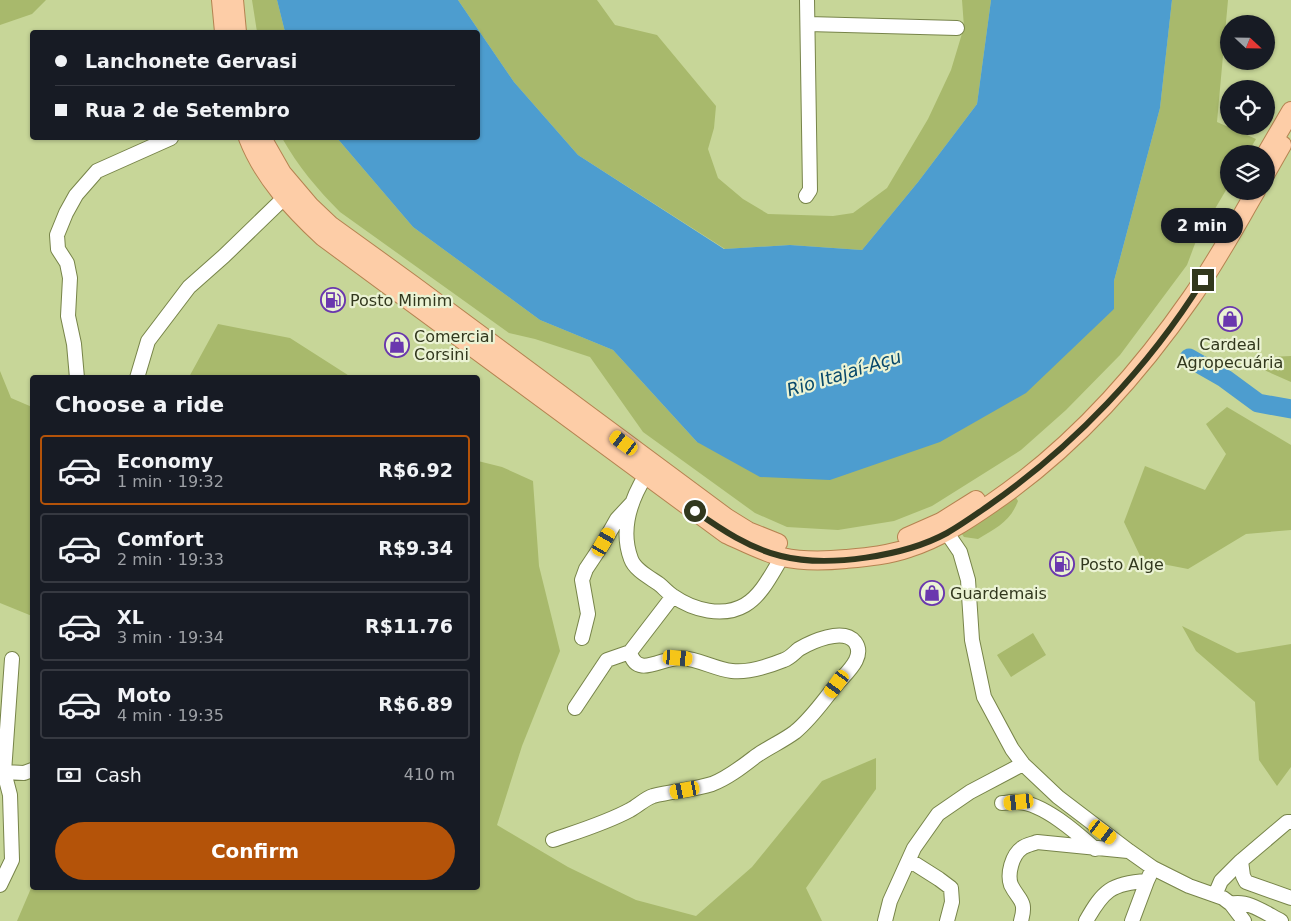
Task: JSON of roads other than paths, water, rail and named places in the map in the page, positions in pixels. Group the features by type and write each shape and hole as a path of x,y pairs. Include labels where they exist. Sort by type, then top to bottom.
{"main road":[{"path":"221,0 227,30"},
{"path":"227,30 234,0"},
{"path":"1271,145 1291,110"},
{"path":"1275,158 1291,130"},
{"path":"249,140 266,172 300,216 323,237 726,534 751,546 782,557 803,560 822,561 868,557 909,548 1014,481 1038,469 1090,420 1128,380 1239,200"},
{"path":"263,140 282,173 330,225 727,518 748,531 794,548 838,550 888,543 944,527"},
{"path":"1144,352 1192,297 1251,200"}],"street":[{"path":"806,196 810,190 807,0"},
{"path":"808,24 957,28"},
{"path":"77,375 74,344 68,316 70,278 67,263 58,249 57,235 76,195 96,171 166,140"},
{"path":"138,375 148,341 189,287 286,197"},
{"path":"582,638 588,614 582,580 586,569 618,519 631,504 646,475"},
{"path":"631,504 627,546 631,561 645,575 673,596 692,607 708,611 730,611 745,605 764,586 782,557"},
{"path":"944,527 960,552 968,580 972,640 984,698 1012,749 1023,764 1058,797 1129,851 1153,868 1231,904 1244,921"},
{"path":"575,708 607,660 630,652 673,596"},
{"path":"552,840 598,825 631,810 651,797 713,784 735,772 759,754 794,733 818,711 852,666 857,656 855,642 848,636 841,634 814,641 787,659 771,665 733,672 688,658 678,658 645,666 637,664 631,658 630,652"},
{"path":"0,886 12,860 10,795 2,770 12,659"},
{"path":"885,921 890,901 909,860 922,835 938,814 970,792 1023,764"},
{"path":"2,770 24,773 30,771"},
{"path":"1002,803 1019,802 1035,806 1070,827 1095,849"},
{"path":"1215,895 1221,881 1240,862 1287,822 1291,822"},
{"path":"1020,921 1024,911 1023,902 1010,883 1010,866 1015,854 1022,847 1037,842 1129,851"},
{"path":"909,860 951,888 952,902 947,921"},
{"path":"1240,862 1246,882 1291,898"},
{"path":"1132,921 1153,868"},
{"path":"1086,921 1103,894 1116,886 1147,881"},
{"path":"1231,904 1238,902 1249,905 1281,921"}],"water":[{"path":"277,0 458,0 478,30 284,30"},
{"name":"Rio Itajaí-Açu","path":"991,0 1172,0 1160,108 1114,281 1114,309 1026,393 940,442 830,480 760,477 697,442 613,350 540,320 413,227 339,140 480,140 480,32 514,82 578,155 724,249 790,245 862,250 918,182 977,104"}],"waterway":[{"path":"1189,358 1224,378 1258,403 1291,409"}],"place":[{"name":"Posto Mimim","path":"333,300"},
{"name":"Cardeal Agropecuária","path":"1230,319"},
{"name":"Comercial Corsini","path":"397,345"},
{"name":"Posto Alge","path":"1062,564"},
{"name":"Guardemais","path":"932,593"}]}
